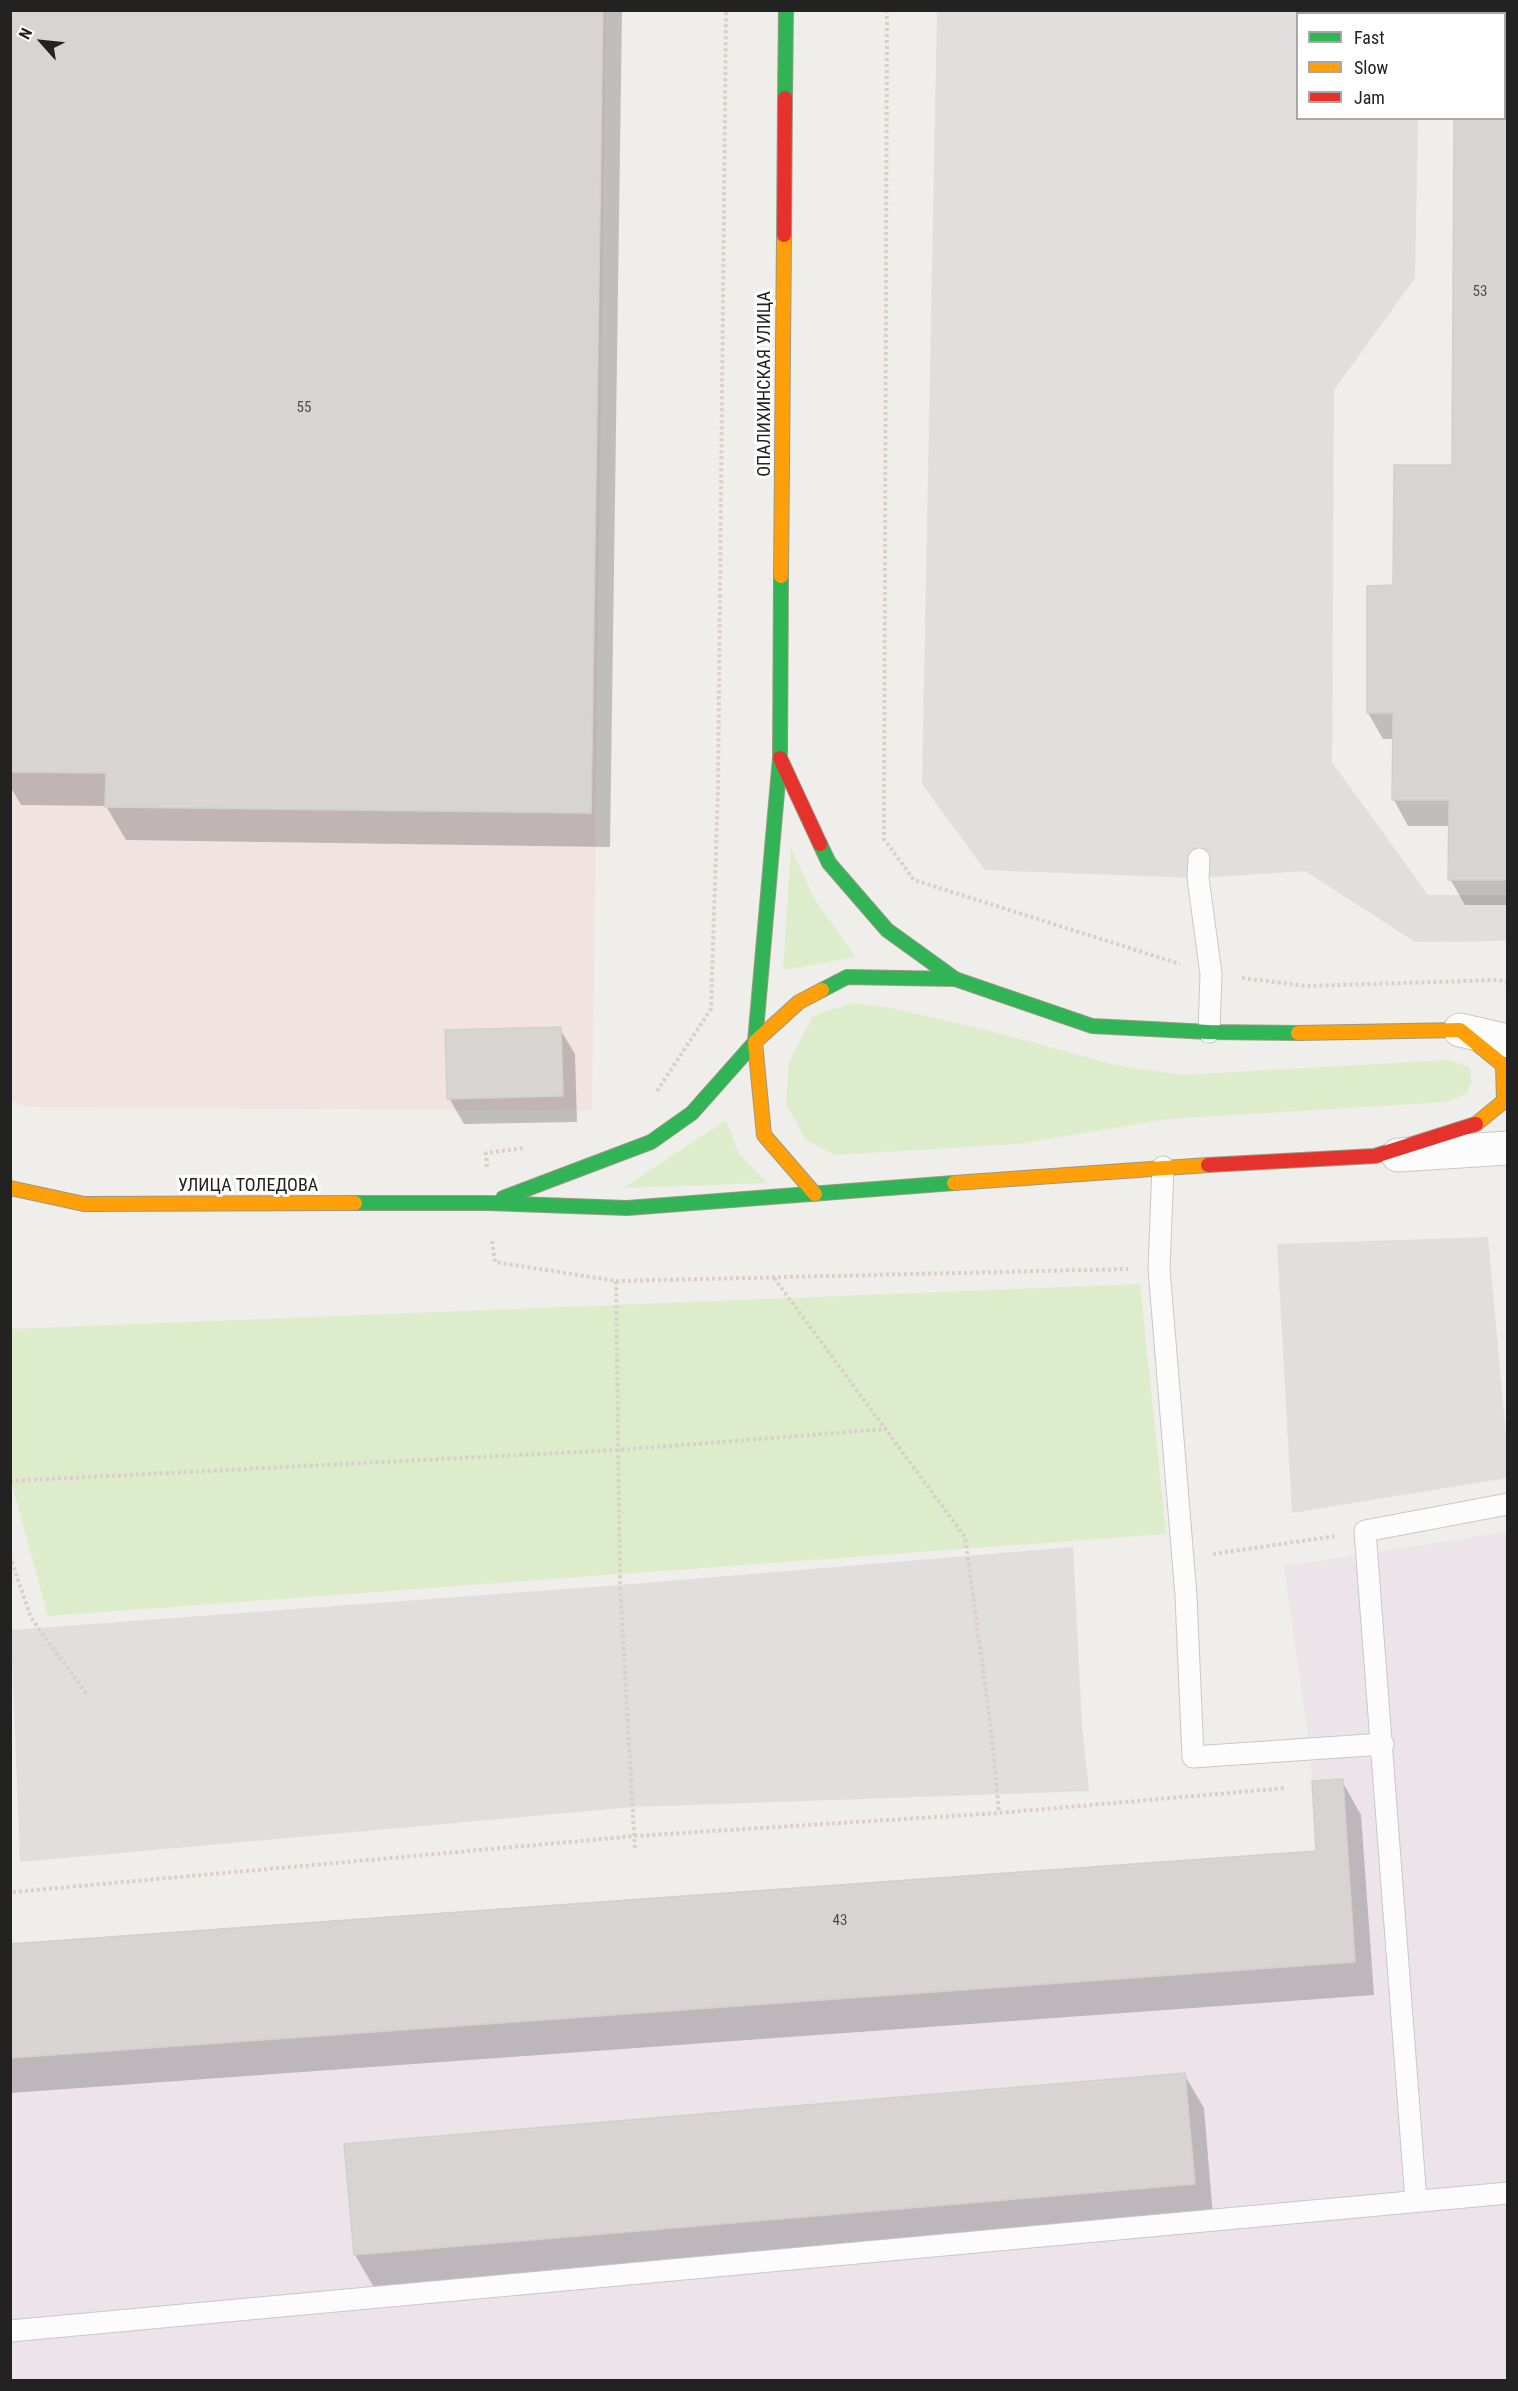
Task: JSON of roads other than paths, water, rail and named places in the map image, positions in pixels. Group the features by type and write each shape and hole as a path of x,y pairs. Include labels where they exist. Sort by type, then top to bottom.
{"street":[{"name":"ОПАЛИХИНСКАЯ УЛИЦА","path":"786,10 780,758 755,1042 764,1135 815,1194"},
{"path":"780,758 829,863 887,930 955,979 1092,1026 1209,1032 1359,1033 1460,1030 1508,1041"},
{"path":"488,1203 651,1142 692,1113 755,1042 799,1002 847,977 955,979"},
{"name":"УЛИЦА ТОЛЕДОВА","path":"10,1188 84,1204 488,1203 627,1208 1163,1167 1376,1156 1480,1123 1504,1101 1503,1065 1460,1030"},
{"path":"1376,1156 1508,1148"}],"lane":[{"path":"1199,859 1198,878 1211,974 1209,1032"},
{"path":"1163,1167 1159,1269 1183,1558 1193,1757 1383,1744"},
{"path":"1416,2201 1365,1531 1508,1504"},
{"path":"10,2331 1508,2193"}]}
